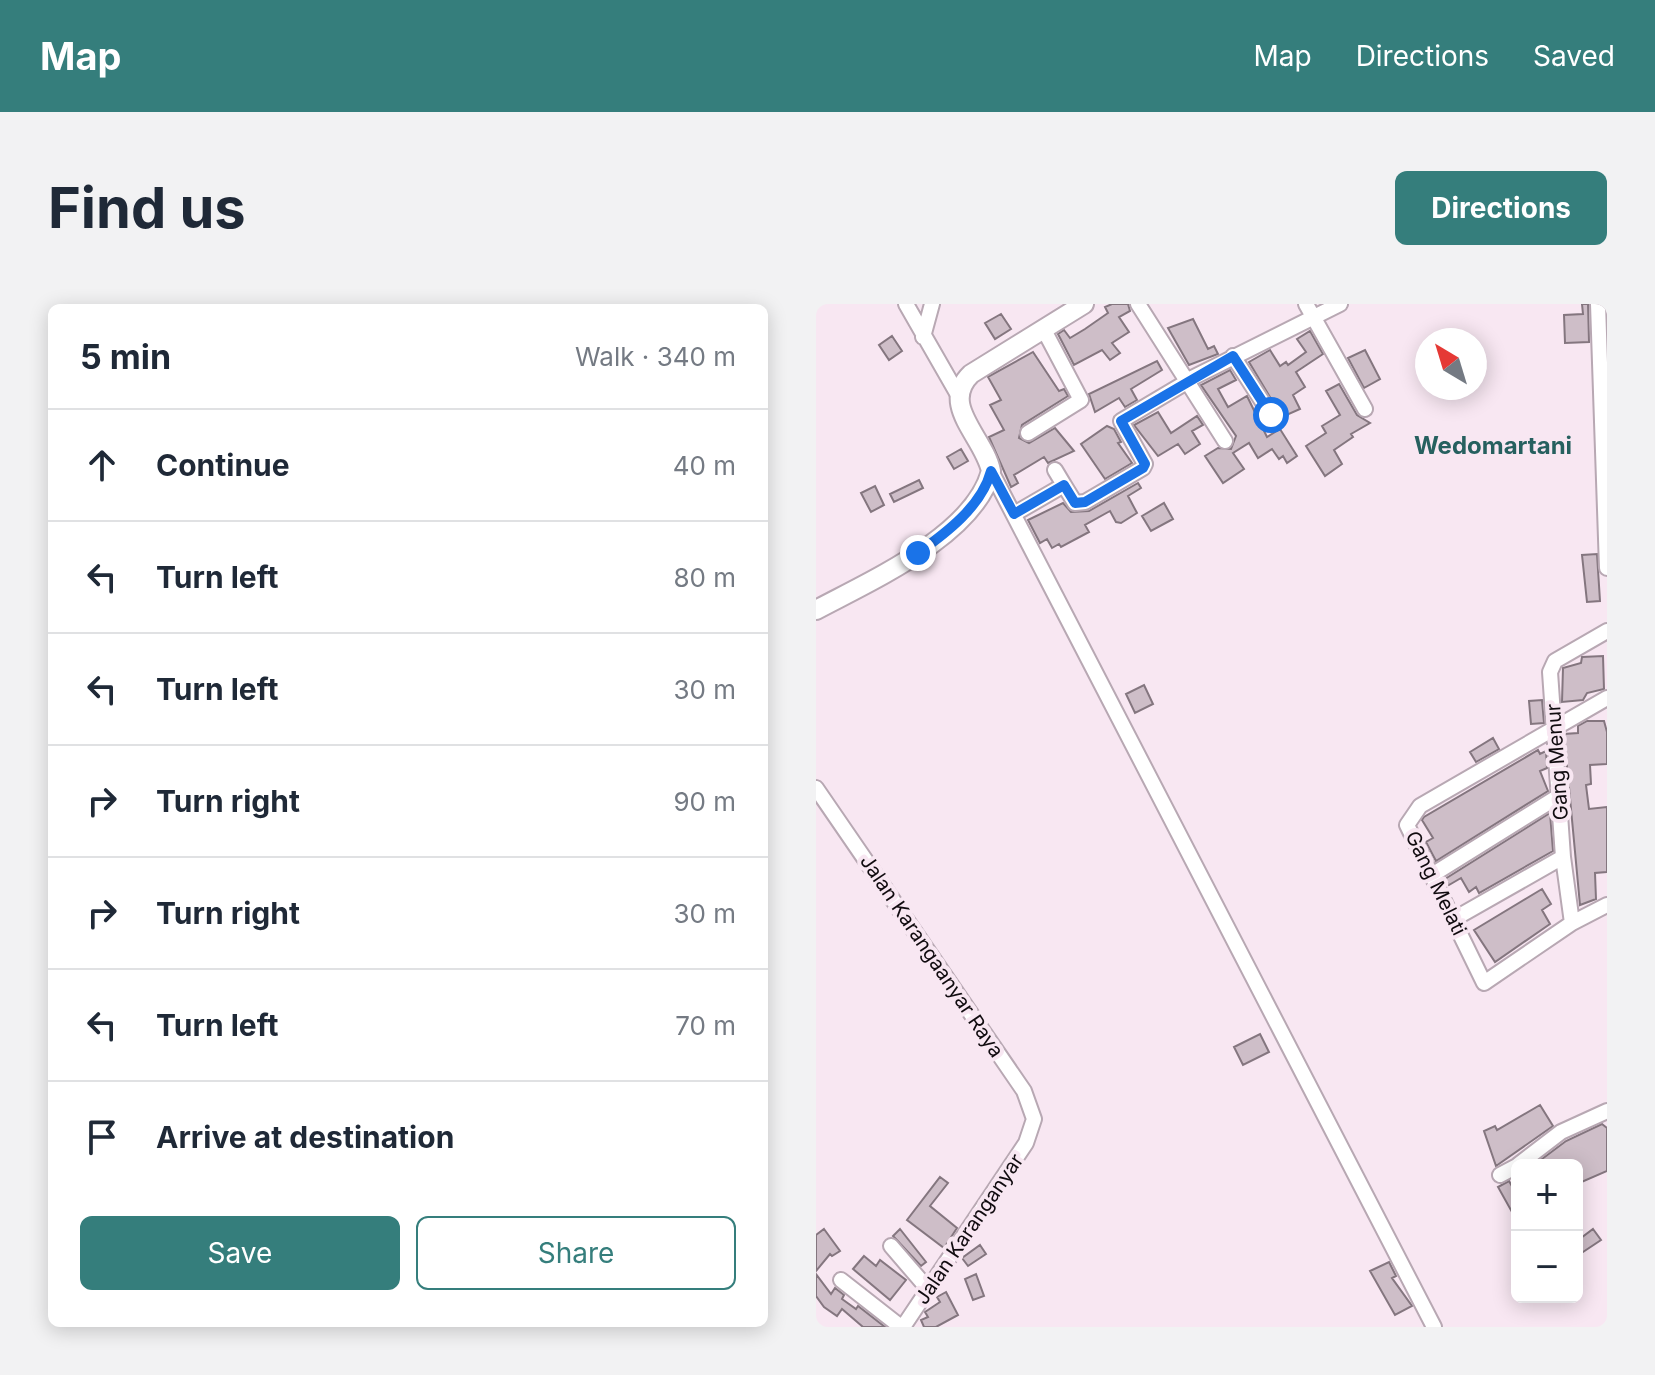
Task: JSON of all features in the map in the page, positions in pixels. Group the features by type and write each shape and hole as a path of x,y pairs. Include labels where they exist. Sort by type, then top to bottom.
{"main road":[{"path":"816,610 937,539 976,499 991,471 959,406 957,393 971,374 1084,304"}],"street":[{"path":"906,304 957,393"},
{"path":"923,337 932,304"},
{"path":"1138,304 1156,328 1185,383 1225,441"},
{"path":"1055,470 1072,500 1079,503 1145,466 1121,421 1309,311 1340,304"},
{"path":"1598,304 1607,568"},
{"path":"1309,311 1365,409"},
{"path":"1028,433 1081,400 1044,330"},
{"path":"1233,356 1271,415"},
{"path":"991,471 1434,1327"},
{"path":"1014,514 1064,485"},
{"name":"Gang Menur","path":"1572,923 1563,857 1552,664 1607,631"},
{"name":"Gang Melati","path":"1607,698 1412,813 1407,825 1484,983 1572,923 1607,905"},
{"name":"Jalan Karangaanyar Raya","path":"816,788 1024,1091 1032,1108 1033,1130"},
{"path":"1432,875 1559,796"},
{"path":"1454,919 1563,857"},
{"path":"1526,1159 1561,1132 1607,1111"},
{"name":"Jalan Karanganyar","path":"902,1327 1033,1130"},
{"path":"1500,1175 1511,1169"},
{"path":"891,1246 928,1289"},
{"path":"841,1280 902,1327"}],"building":[{"path":"1128,304 1130,311 1119,317 1129,332 1112,343 1120,353 1110,360 1102,350 1074,365 1058,334 1064,330 1070,338 1108,313 1105,307"},
{"path":"1582,304 1588,304 1589,342 1565,343 1564,315 1583,314"},
{"path":"1001,314 1011,329 995,339 985,323"},
{"path":"1193,319 1208,349 1214,346 1218,354 1189,365 1168,328"},
{"path":"1310,331 1323,354 1296,372 1305,387 1293,395 1300,409 1282,417 1249,362 1270,350 1280,366 1286,362 1288,365 1306,352 1297,339"},
{"path":"892,336 902,351 889,360 879,345"},
{"path":"1365,350 1380,379 1364,388 1348,358"},
{"path":"1033,352 1059,391 1064,389 1068,396 1022,425 1019,438 1029,443 1055,428 1074,451 1048,463 1044,457 1014,475 1018,483 1011,487 989,437 1004,430 990,405 1001,400 988,377"},
{"path":"1157,361 1162,370 1131,389 1137,400 1125,407 1119,398 1095,412 1089,394"},
{"path":"1230,370 1236,380 1218,389 1228,407 1247,396 1267,437 1280,429 1297,456 1287,463 1283,456 1279,459 1272,449 1258,458 1249,443 1233,453 1244,469 1223,483 1205,456 1218,448 1231,449 1236,436 1201,385"},
{"path":"1339,384 1357,415 1370,423 1351,434 1353,437 1334,450 1342,464 1325,476 1306,446 1326,433 1322,426 1340,415 1326,391"},
{"path":"1158,412 1171,433 1197,416 1203,425 1192,431 1200,444 1185,454 1178,444 1158,456 1134,425"},
{"path":"1107,426 1114,429 1121,442 1118,443 1132,463 1105,479 1081,444"},
{"path":"961,449 968,461 954,469 947,457"},
{"path":"919,480 923,488 894,502 890,494"},
{"path":"1138,483 1141,488 1128,496 1137,513 1121,523 1116,522 1110,511 1085,525 1089,532 1061,547 1059,544 1052,548 1047,539 1040,543 1028,520 1063,503 1071,512 1089,511"},
{"path":"875,486 884,505 871,512 861,493"},
{"path":"1164,503 1173,519 1151,531 1142,516"},
{"path":"1597,554 1600,601 1587,602 1582,555"},
{"path":"1603,656 1604,689 1587,693 1583,700 1562,702 1563,668 1581,663 1582,657"},
{"path":"1144,685 1153,704 1135,713 1126,694"},
{"path":"1542,700 1544,723 1531,724 1529,701"},
{"path":"1587,721 1604,721 1607,732 1607,764 1590,765 1591,784 1586,785 1589,809 1607,807 1607,872 1595,873 1596,899 1580,905 1564,734 1578,733 1578,726"},
{"path":"1493,738 1499,749 1476,762 1470,752"},
{"path":"1538,750 1540,754 1546,751 1547,768 1540,771 1548,791 1436,861 1426,842 1433,838 1422,820 1424,817"},
{"path":"1550,813 1553,851 1479,893 1476,887 1469,892 1461,878 1449,885 1445,879"},
{"path":"1542,889 1551,904 1542,910 1550,924 1495,962 1474,930"},
{"path":"1260,1034 1269,1052 1243,1065 1234,1047"},
{"path":"1540,1105 1553,1126 1496,1166 1484,1131 1495,1126 1497,1130"},
{"path":"1602,1124 1607,1128 1607,1171 1583,1181 1583,1159 1542,1159 1566,1141"},
{"path":"940,1177 948,1183 930,1206 957,1228 944,1248 907,1220"},
{"path":"1509,1181 1511,1184 1511,1210 1498,1187"},
{"path":"824,1229 840,1251 832,1256 830,1254 816,1271 816,1235"},
{"path":"900,1229 926,1262 921,1266 893,1236"},
{"path":"1593,1229 1601,1240 1583,1252 1583,1236"},
{"path":"980,1245 986,1254 968,1266 962,1258"},
{"path":"864,1256 876,1266 880,1260 906,1280 890,1300 853,1269"},
{"path":"1389,1262 1396,1276 1392,1278 1412,1306 1395,1315 1370,1271"},
{"path":"816,1274 831,1294 835,1288 844,1295 842,1299 856,1309 858,1306 885,1327 863,1327 842,1309 837,1316 824,1307 816,1296"},
{"path":"976,1274 984,1296 973,1300 965,1279"},
{"path":"946,1292 958,1315 936,1327 924,1327 921,1320 928,1317 925,1312 940,1302 937,1297"}],"district":[{"name":"Wedomartani","path":"1493,446"}],"route":[{"path":"918,553 963,515 986,485 991,471 1014,514 1064,485 1075,503 1085,502 1143,468 1145,464 1121,421 1233,356 1271,415"}]}
